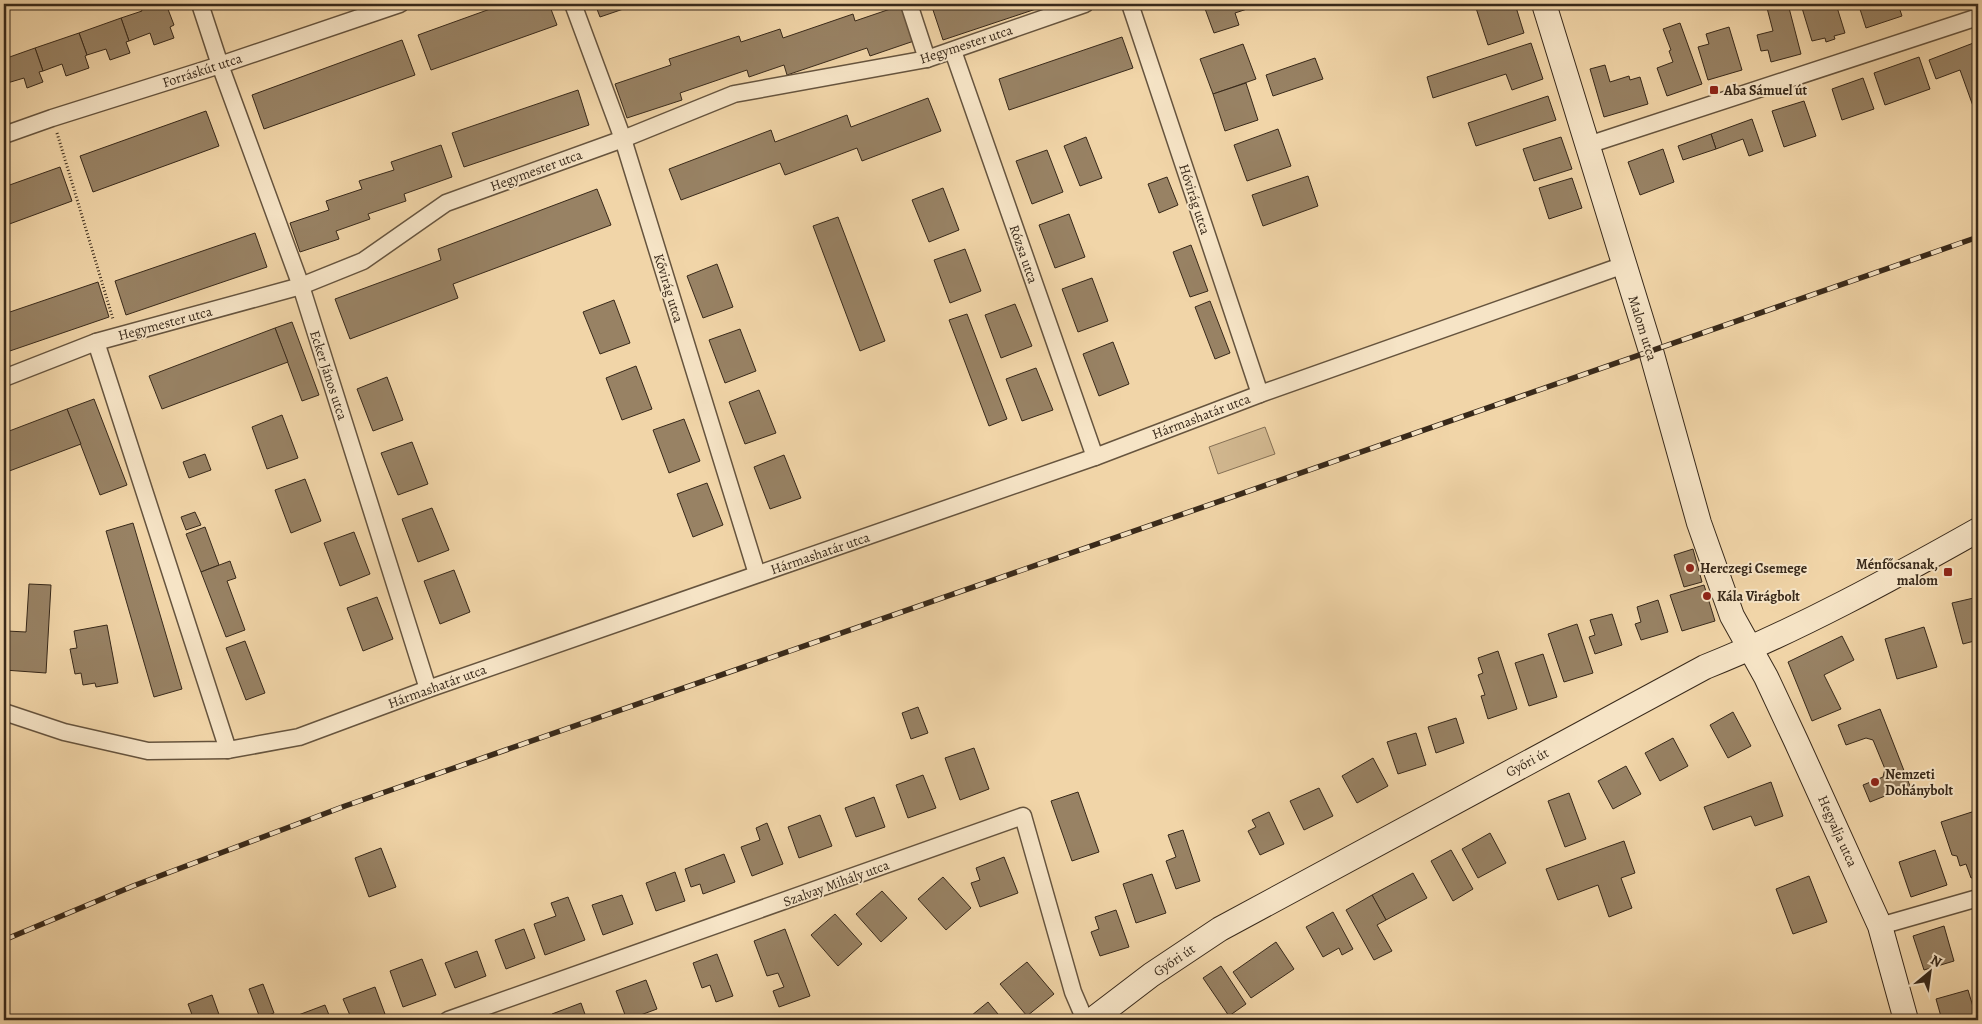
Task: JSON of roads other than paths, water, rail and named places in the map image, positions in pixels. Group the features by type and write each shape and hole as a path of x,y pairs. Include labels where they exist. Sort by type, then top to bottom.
{"main road":[{"name":"Malom utca","path":"1544,4 1651,351 1699,523 1732,616 1750,649"},
{"name":"Győri út","path":"1092,1020 1151,975 1220,929 1705,666 1750,649 1914,566 1978,530"},
{"name":"Hegyalja utca","path":"1750,649 1766,677 1825,802 1880,926 1906,1020"}],"street":[{"name":"Ecker János utca","path":"200,4 220,65 301,286 428,688"},
{"name":"Forráskút utca","path":"4,135 400,4"},
{"name":"Kővirág utca","path":"573,4 623,138 757,574"},
{"path":"909,4 927,59"},
{"name":"Hegymester utca","path":"4,378 96,342 301,286 363,261 446,203 623,138 734,94 927,59 1085,4"},
{"name":"Hóvirág utca","path":"1130,4 1260,394"},
{"path":"1588,145 1978,17"},
{"name":"Rózsa utca","path":"953,51 1095,457"},
{"name":"Hármashatár utca","path":"4,712 64,732 148,751 228,750 299,737 428,688 1095,457 1260,394 1624,265"},
{"path":"96,342 228,750"},
{"name":"Szalvay Mihály utca","path":"448,1020 1023,816 1073,992 1085,1020"},
{"path":"1880,926 1978,898"}],"railway":[{"path":"4,940 133,886 345,806 1978,237"}],"place":[{"name":"Aba Sámuel út","path":"1714,90"},
{"name":"Herczegi Csemege","path":"1690,568"},
{"name":"Ménfőcsanak, malom","path":"1948,572"},
{"name":"Kála Virágbolt","path":"1707,596"},
{"name":"Nemzeti Dohánybolt","path":"1875,782"}]}
